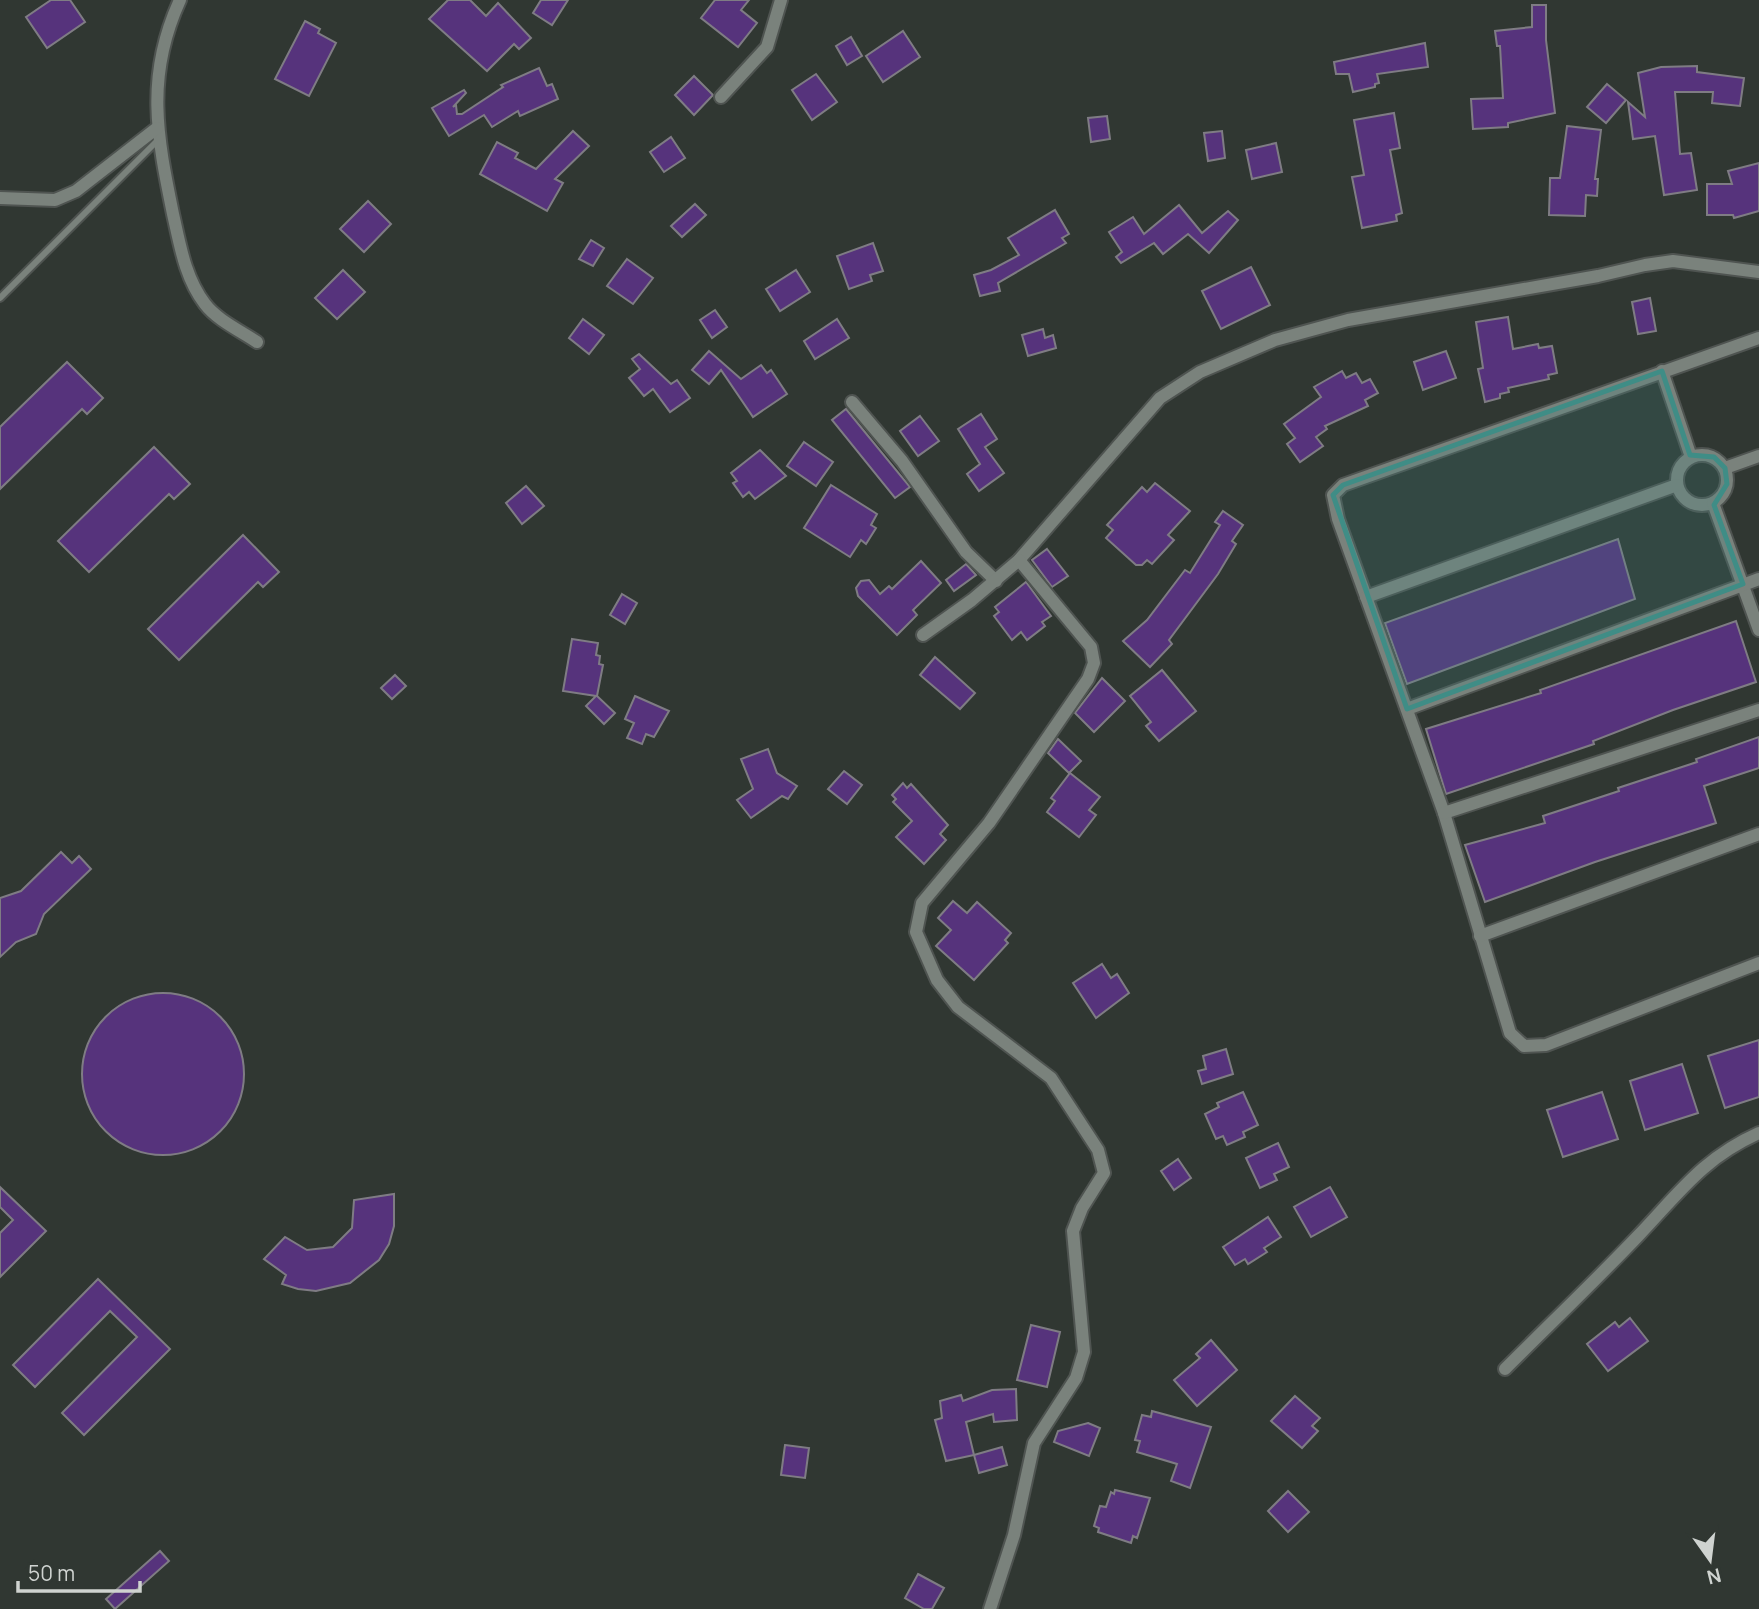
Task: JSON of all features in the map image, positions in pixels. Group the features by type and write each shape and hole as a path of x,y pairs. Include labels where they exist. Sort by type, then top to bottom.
{"street":[{"path":"180,0 165,33 156,103 157,134 184,266 205,305 257,342"},
{"path":"721,97 766,47 781,0"},
{"path":"0,198 55,200 76,191 157,134"},
{"path":"923,635 996,581 1019,560 1160,398 1200,372 1275,340 1348,320 1673,261 1759,272"},
{"path":"1759,338 1343,485 1334,495 1334,505 1444,813 1510,1033 1524,1046 1546,1045 1759,963"},
{"path":"1662,371 1691,457"},
{"path":"852,402 902,461 966,552 996,581"},
{"path":"1706,455 1725,468 1728,476 1725,492 1713,503 1706,505 1691,502 1684,498 1677,485 1679,468 1691,457 1706,455"},
{"path":"1725,468 1759,456"},
{"path":"1366,597 1677,485"},
{"path":"1713,503 1759,630"},
{"path":"990,1609 1014,1535 1034,1443 1076,1378 1084,1352 1073,1231 1082,1208 1104,1173 1098,1150 1051,1078 958,1007 937,981 916,932 922,903 989,823 1088,679 1094,663 1091,647 1019,560"},
{"path":"1407,709 1759,579"},
{"path":"1444,813 1759,710"},
{"path":"1480,936 1759,834"},
{"path":"1505,1369 1638,1236 1701,1167 1735,1143 1759,1133"}],"lane":[{"path":"0,298 157,134"}],"highlighted area":[{"path":"1662,371 1690,455 1714,457 1725,468 1727,484 1714,505 1743,584 1407,709 1333,495 1343,485"}],"building":[{"path":"51,0 70,0 85,22 47,48 26,17"},
{"path":"448,0 470,0 486,16 498,3 531,38 519,49 514,44 487,71 429,19"},
{"path":"541,0 568,0 552,25 533,13"},
{"path":"715,0 749,0 741,10 757,23 738,47 701,18"},
{"path":"1532,5 1546,5 1546,40 1555,113 1508,123 1508,127 1473,129 1471,99 1503,98 1500,46 1497,46 1495,31 1532,27"},
{"path":"305,21 320,29 318,33 336,43 309,96 275,79"},
{"path":"903,31 920,57 883,82 866,56"},
{"path":"851,37 862,56 847,65 836,46"},
{"path":"1425,43 1428,67 1377,74 1379,83 1375,84 1375,87 1353,92 1349,74 1336,74 1334,62"},
{"path":"1697,66 1697,72 1744,78 1740,106 1712,103 1713,92 1675,92 1680,154 1691,153 1697,190 1664,195 1655,136 1633,139 1628,102 1645,117 1638,73 1661,67"},
{"path":"539,68 547,86 552,84 558,99 520,116 518,111 492,127 484,115 449,136 432,108 464,90 466,93 453,107 456,105 457,114 462,114 503,87 501,85"},
{"path":"816,74 837,102 812,120 792,90"},
{"path":"694,76 713,95 694,115 675,95"},
{"path":"1607,84 1626,100 1606,123 1587,107"},
{"path":"1394,113 1400,148 1390,150 1402,213 1396,215 1397,221 1362,228 1352,177 1364,175 1354,120"},
{"path":"1107,116 1110,139 1091,142 1088,118"},
{"path":"1567,126 1601,130 1595,179 1598,179 1597,196 1586,195 1585,216 1549,215 1550,178 1560,178"},
{"path":"573,131 589,146 555,179 563,183 547,211 480,174 497,142 518,153 515,158 536,169"},
{"path":"1222,131 1225,158 1208,161 1204,133"},
{"path":"671,137 685,158 664,172 650,152"},
{"path":"1276,143 1282,172 1252,179 1246,150"},
{"path":"1759,163 1759,211 1734,218 1733,215 1707,215 1707,184 1732,184 1728,171"},
{"path":"368,201 391,224 364,252 340,229"},
{"path":"695,204 706,215 682,237 671,226"},
{"path":"1179,205 1202,233 1228,211 1238,220 1209,253 1188,234 1163,254 1154,243 1121,263 1116,257 1122,252 1109,232 1133,217 1144,234"},
{"path":"1055,210 1069,234 1062,238 1066,243 998,283 1000,291 980,296 974,275 991,270 1019,255 1008,238"},
{"path":"591,240 604,248 593,266 579,259"},
{"path":"873,243 883,271 870,275 872,281 849,289 837,256"},
{"path":"627,259 653,278 633,304 607,286"},
{"path":"1251,267 1270,305 1221,329 1202,291"},
{"path":"343,270 365,292 337,319 315,298"},
{"path":"796,270 810,292 780,311 766,289"},
{"path":"1650,298 1656,331 1638,334 1632,302"},
{"path":"715,310 727,327 712,338 700,320"},
{"path":"1508,317 1513,349 1538,344 1539,348 1552,346 1557,373 1548,375 1549,379 1508,388 1509,392 1500,394 1500,398 1485,402 1478,369 1483,368 1476,322"},
{"path":"583,319 604,335 589,354 569,338"},
{"path":"837,319 849,338 815,359 804,341"},
{"path":"1043,329 1045,338 1053,335 1056,348 1028,356 1022,335"},
{"path":"709,351 741,379 761,365 767,373 771,370 787,394 753,417 721,370 709,384 692,370"},
{"path":"1446,351 1456,378 1423,390 1414,362"},
{"path":"639,354 671,384 677,380 690,398 670,412 653,389 644,396 629,378 640,369 632,359"},
{"path":"67,362 103,398 87,414 82,409 0,489 0,427"},
{"path":"1342,371 1346,378 1356,373 1362,383 1370,379 1378,393 1365,400 1368,406 1325,426 1327,429 1316,437 1323,446 1300,462 1287,444 1295,438 1284,424 1321,397 1314,387"},
{"path":"846,409 910,487 895,498 832,420"},
{"path":"981,414 997,439 985,447 1004,473 979,491 967,474 980,464 958,429"},
{"path":"920,416 939,441 918,456 900,431"},
{"path":"804,442 833,462 816,486 787,466"},
{"path":"154,447 190,484 174,499 169,494 89,572 58,541"},
{"path":"760,450 786,476 755,499 749,492 743,497 733,483 737,481 731,473"},
{"path":"1155,483 1190,511 1168,535 1174,540 1152,564 1147,560 1142,565 1136,565 1106,538 1113,530 1107,525 1142,487 1147,492"},
{"path":"831,485 877,514 871,525 876,528 866,544 861,540 850,557 804,528"},
{"path":"526,486 544,506 522,524 506,503"},
{"path":"1223,511 1243,525 1232,541 1236,544 1218,574 1169,640 1172,644 1150,667 1123,641 1147,620 1185,570 1190,573 1220,525 1215,522"},
{"path":"243,535 279,572 263,587 258,582 179,660 148,629"},
{"path":"1618,539 1635,599 1407,684 1385,623"},
{"path":"1047,549 1068,576 1052,587 1032,560"},
{"path":"921,561 941,583 913,610 917,615 897,635 858,596 856,588 861,581 869,580 880,594 889,586 892,589"},
{"path":"966,564 976,575 954,591 946,580"},
{"path":"1026,582 1051,616 1042,622 1045,626 1027,640 1021,632 1012,640 994,616 999,612 995,607"},
{"path":"622,594 637,603 625,624 610,615"},
{"path":"1736,621 1756,682 1673,710 1593,741 1594,744 1446,794 1426,729 1541,693 1540,690"},
{"path":"572,639 598,643 596,655 600,656 599,664 603,665 597,696 615,713 604,724 586,706 596,696 563,691"},
{"path":"935,657 975,693 960,709 920,675"},
{"path":"1162,670 1196,711 1159,741 1146,726 1151,722 1130,696"},
{"path":"395,675 406,686 392,699 381,688"},
{"path":"1102,678 1125,701 1094,732 1075,713"},
{"path":"635,696 669,711 654,737 646,734 642,744 627,738 634,723 625,719"},
{"path":"1759,737 1759,768 1704,786 1716,823 1595,862 1485,902 1465,845 1545,823 1543,816 1619,791 1618,788 1697,762 1696,759"},
{"path":"1058,739 1081,761 1069,773 1048,753"},
{"path":"768,749 777,773 797,786 788,799 782,796 751,818 737,800 753,789 741,759"},
{"path":"844,771 862,785 847,804 828,789"},
{"path":"1070,773 1100,797 1089,810 1096,815 1079,837 1047,812 1055,801 1051,798"},
{"path":"903,783 907,788 911,784 948,825 940,834 946,840 924,864 896,837 912,821 893,802 896,799 892,795"},
{"path":"61,852 72,863 79,856 91,869 44,914 36,934 16,942 0,957 0,898 21,891"},
{"path":"953,901 967,913 977,902 1011,933 1005,940 1008,943 974,980 936,946 951,930 938,918"},
{"path":"1102,964 1111,978 1117,974 1129,993 1096,1018 1073,983"},
{"path":"163,993 194,999 220,1017 238,1043 244,1074 238,1105 220,1131 194,1149 163,1155 132,1149 106,1131 88,1105 82,1074 88,1043 106,1017 132,999"},
{"path":"1759,1040 1759,1097 1725,1108 1708,1056"},
{"path":"1226,1049 1233,1074 1202,1084 1198,1071 1206,1069 1203,1056"},
{"path":"1682,1064 1698,1113 1645,1130 1630,1081"},
{"path":"1243,1092 1258,1125 1243,1132 1245,1137 1227,1145 1223,1136 1216,1139 1205,1114 1219,1107 1217,1103"},
{"path":"1602,1092 1618,1139 1563,1157 1547,1110"},
{"path":"1278,1143 1289,1167 1274,1174 1277,1180 1260,1188 1246,1158"},
{"path":"1178,1159 1191,1178 1174,1190 1161,1171"},
{"path":"0,1187 46,1231 0,1277 0,1233 13,1220 0,1207"},
{"path":"1330,1187 1347,1217 1311,1237 1294,1207"},
{"path":"394,1194 394,1226 389,1244 379,1260 350,1283 316,1291 298,1289 282,1284 286,1275 264,1259 285,1237 307,1250 333,1247 352,1228 354,1200"},
{"path":"1268,1217 1281,1237 1264,1248 1267,1252 1248,1264 1245,1259 1235,1265 1223,1247"},
{"path":"98,1279 170,1349 84,1435 62,1413 137,1337 110,1311 35,1387 13,1365"},
{"path":"1630,1318 1648,1341 1608,1371 1587,1344 1615,1322 1619,1327"},
{"path":"1031,1325 1060,1332 1047,1387 1017,1380"},
{"path":"1211,1340 1237,1370 1197,1406 1174,1380 1200,1358 1196,1354"},
{"path":"1016,1389 1017,1420 994,1422 993,1414 966,1422 974,1455 946,1461 935,1420 942,1418 940,1401 961,1395 963,1401 992,1390"},
{"path":"1295,1396 1320,1418 1312,1426 1318,1431 1302,1448 1271,1421"},
{"path":"1152,1411 1211,1427 1190,1488 1171,1481 1177,1464 1137,1452 1140,1441 1135,1440 1142,1415 1151,1417"},
{"path":"1088,1423 1100,1428 1089,1456 1054,1442 1058,1431"},
{"path":"785,1445 809,1448 805,1478 781,1475"},
{"path":"1002,1447 1007,1465 979,1473 974,1455"},
{"path":"1115,1490 1150,1498 1137,1538 1133,1536 1131,1543 1098,1532 1099,1528 1094,1526 1100,1506 1106,1507 1111,1492 1114,1494"},
{"path":"1288,1491 1309,1512 1288,1532 1268,1511"},
{"path":"160,1551 169,1561 115,1609 106,1599"},
{"path":"918,1574 944,1588 932,1609 924,1609 905,1598"}]}
